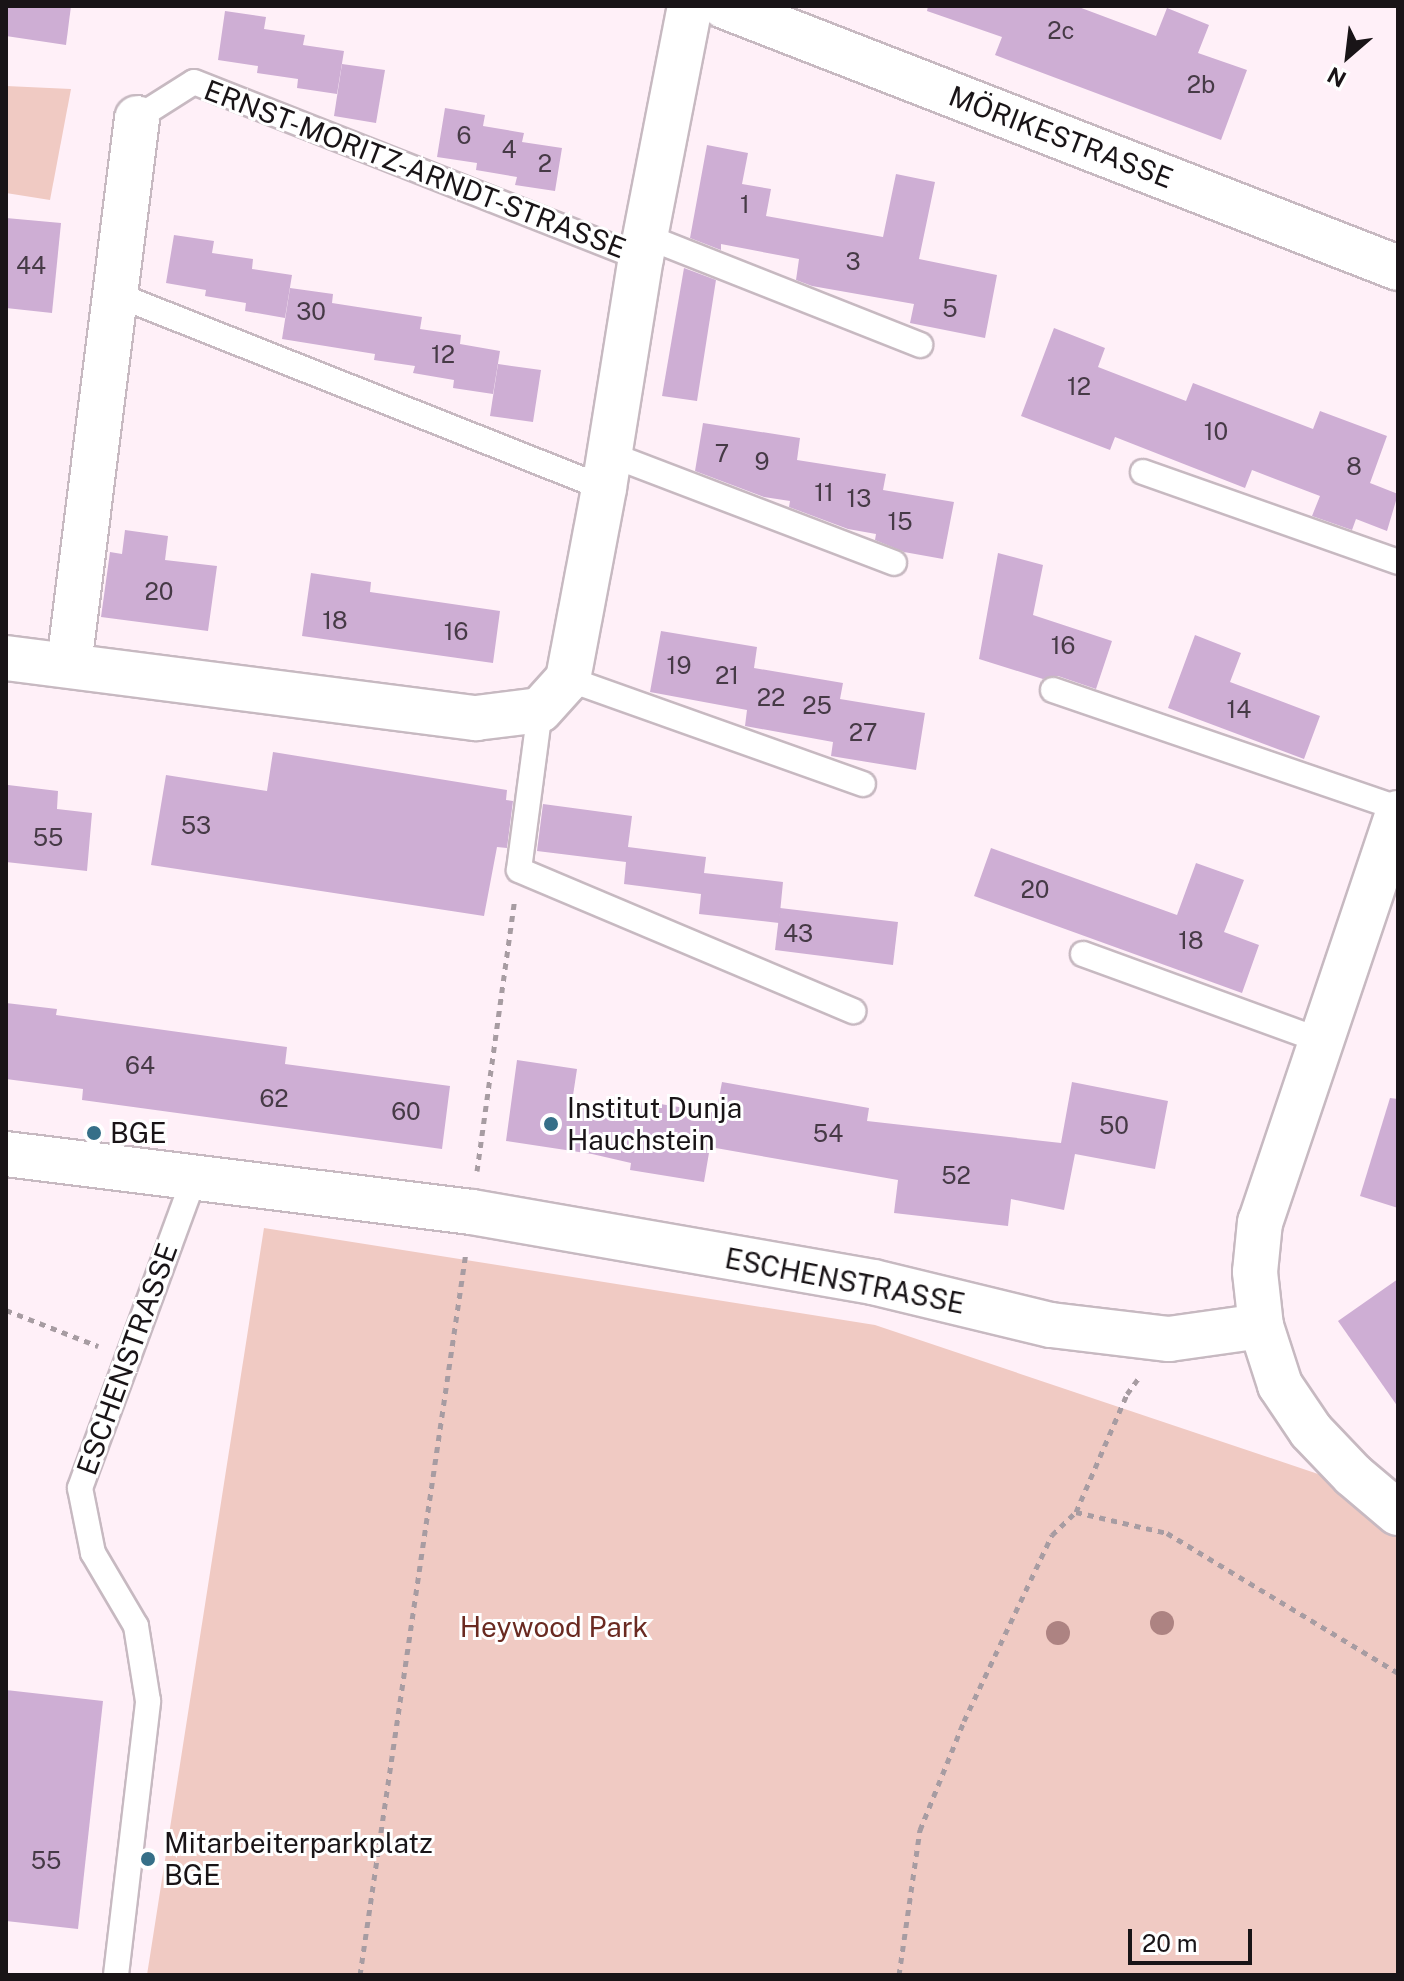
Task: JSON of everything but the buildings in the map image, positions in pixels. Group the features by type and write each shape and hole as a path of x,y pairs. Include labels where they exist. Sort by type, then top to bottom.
{"street":[{"name":"ERNST-MORITZ-ARNDT-STRASSE","path":"554,694 607,471 643,247 690,6"},
{"name":"MÖRIKESTRASSE","path":"724,6 1398,268"},
{"name":"ERNST-MORITZ-ARNDT-STRASSE","path":"69,665 137,118"},
{"path":"6,658 476,718 554,694"},
{"path":"1398,810 1260,1222 1255,1272 1261,1326 1280,1385 1311,1431 1353,1475 1398,1513"},
{"name":"ESCHENSTRASSE","path":"6,1154 472,1212 873,1282 1051,1325 1169,1339 1261,1326"}],"lane":[{"name":"ERNST-MORITZ-ARNDT-STRASSE","path":"137,118 194,82 920,345"},
{"path":"115,294 607,471 894,563"},
{"path":"1143,472 1398,562"},
{"path":"1053,690 1398,810"},
{"name":"ERNST-MORITZ-ARNDT-STRASSE","path":"519,870 554,694"},
{"path":"554,694 863,784"},
{"path":"519,870 853,1011"},
{"path":"1083,954 1319,1040"},
{"name":"ESCHENSTRASSE","path":"116,1975 148,1701 136,1626 93,1553 80,1488 194,1178"}],"path":[{"path":"360,1975 519,870"},
{"path":"6,1310 126,1357"},
{"path":"899,1975 920,1830 964,1721 1052,1535 1076,1512 1127,1394 1169,1339"},
{"path":"1076,1512 1167,1533 1398,1673"}],"green space":[{"path":"6,86 71,89 50,200 6,193"},
{"name":"Heywood Park","path":"264,1228 875,1325 1324,1476 1398,1538 1398,1975 147,1975"}],"place":[{"name":"Institut Dunja Hauchstein","path":"551,1124"},
{"name":"BGE","path":"94,1133"},
{"name":"Mitarbeiterparkplatz BGE","path":"148,1859"}]}
